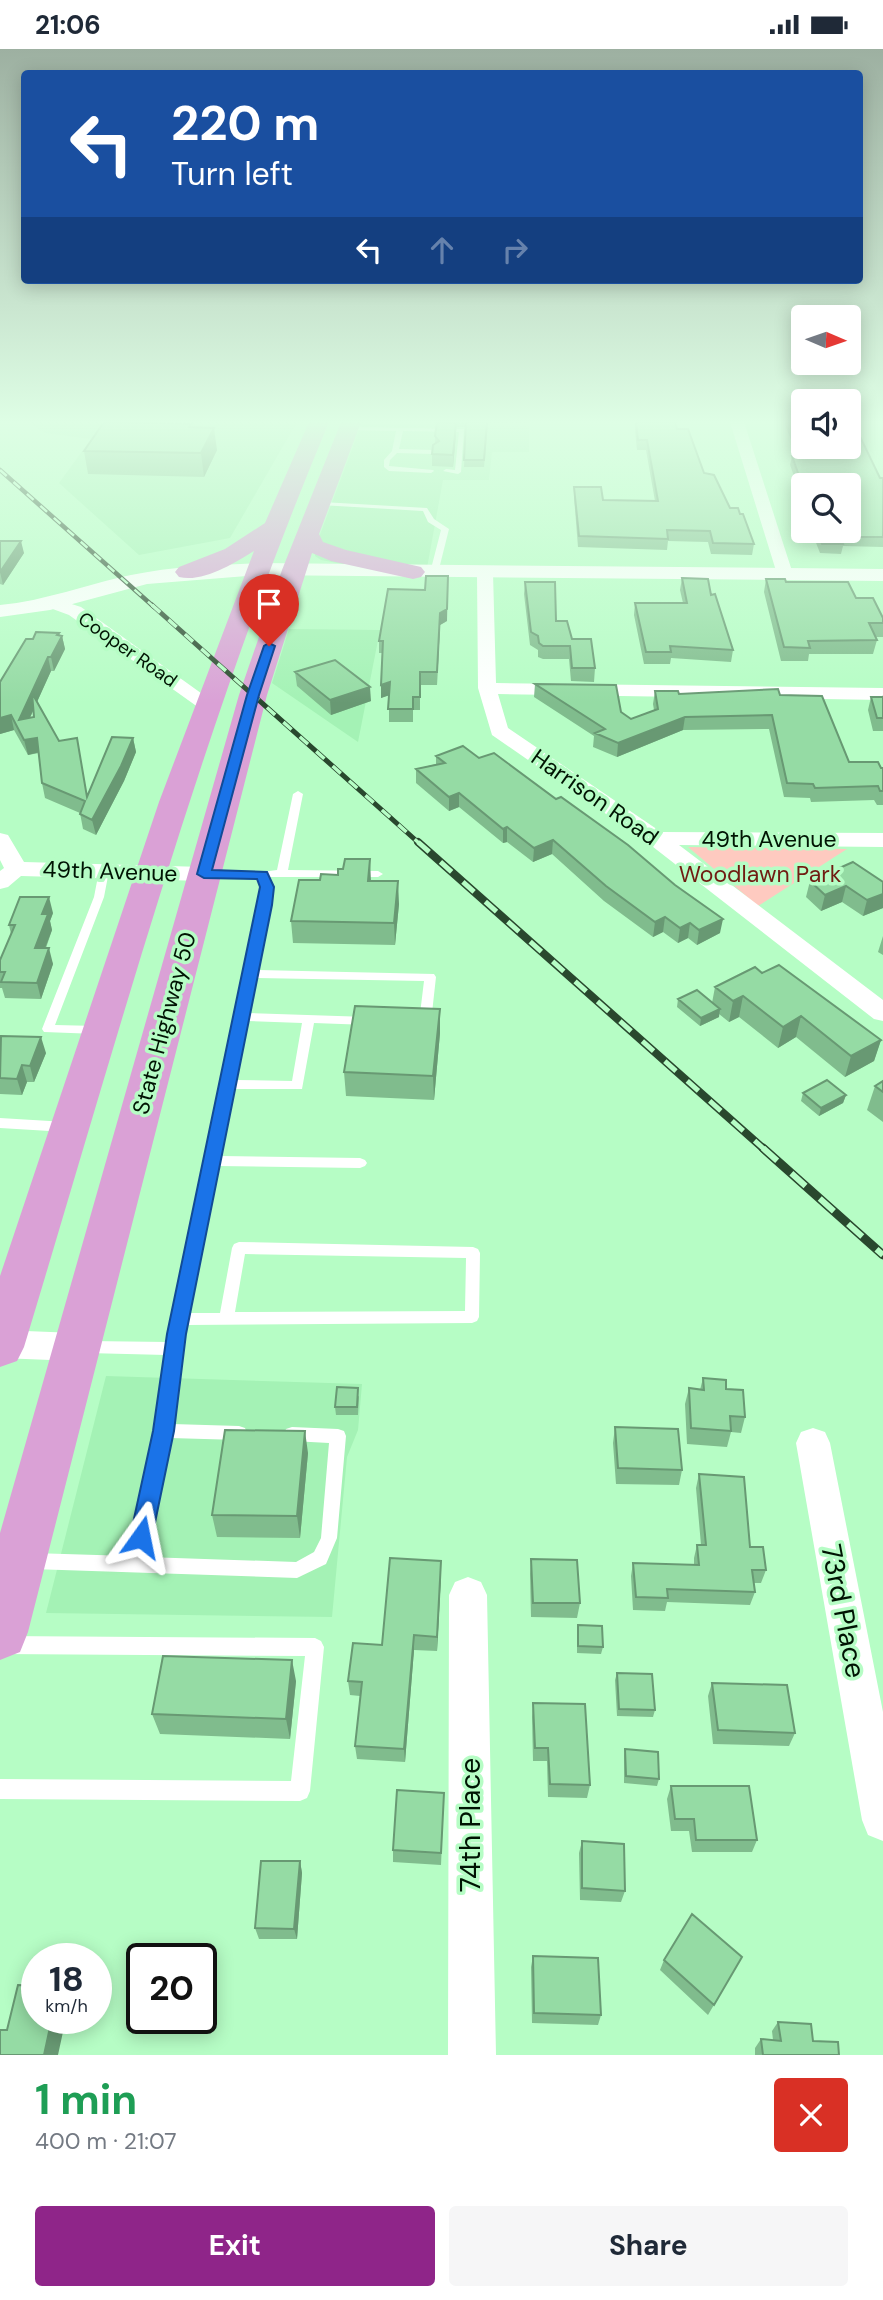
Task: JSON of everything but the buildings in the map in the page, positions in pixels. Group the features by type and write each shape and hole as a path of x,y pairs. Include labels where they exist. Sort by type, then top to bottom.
{"main road":[{"path":"0,1345 152,872 279,516"},
{"path":"294,516 278,563 294,570"},
{"name":"State Highway 50","path":"0,1632 261,671 294,570 317,516"},
{"path":"187,572 214,565 237,553 274,527"},
{"path":"309,535 314,546 339,556 413,572"},
{"path":"259,569 267,573 269,581 254,638 261,671"}],"street":[{"path":"767,516 785,574"},
{"path":"56,604 127,582 187,572 259,569 883,575"},
{"name":"Harrison Road","path":"485,573 487,688 499,731 656,838 883,1013"},
{"name":"Cooper Road","path":"0,611 56,604 75,611 209,706"},
{"path":"487,688 883,694"},
{"name":"49th Avenue","path":"656,838 883,840"},
{"path":"0,840 8,876"},
{"name":"49th Avenue","path":"8,876 104,871 204,874"},
{"path":"0,1345 76,1347"},
{"name":"73rd Place","path":"813,1443 883,1820"},
{"name":"74th Place","path":"468,1595 472,2055"}],"lane":[{"path":"429,516 445,529 436,565 440,572"},
{"path":"282,873 298,794"},
{"path":"101,1030 48,1029 99,897 104,871"},
{"path":"204,874 378,874"},
{"path":"136,1563 163,1431 174,1349 265,905 267,887 262,875"},
{"path":"252,974 430,977 427,1022 414,1022"},
{"path":"243,1017 388,1021"},
{"path":"228,1084 298,1086 309,1019"},
{"path":"0,1123 70,1127"},
{"path":"212,1161 360,1163"},
{"path":"180,1319 226,1320 472,1317 472,1254 239,1248 226,1320"},
{"path":"76,1347 174,1349"},
{"path":"18,1560 298,1570 320,1559 329,1538 338,1436 163,1431"},
{"path":"0,1645 315,1647 300,1791 0,1789"}],"shaded area":[{"path":"95,516 243,516 230,538 139,555"},
{"path":"327,516 437,516 427,568 348,565 321,560 315,556 315,548"},
{"path":"289,629 380,630 358,742 272,683"},
{"path":"106,1376 362,1384 358,1430 347,1457 332,1617 46,1613"}],"green space":[{"name":"Woodlawn Park","path":"688,847 847,849 758,906"}],"railway":[{"path":"51,516 154,607"},
{"path":"152,605 420,844"},
{"path":"418,842 765,1150"},
{"path":"763,1148 883,1255"}],"route":[{"path":"141,1537 163,1431 174,1349 265,905 267,887 262,875 204,874 269,646"}]}
